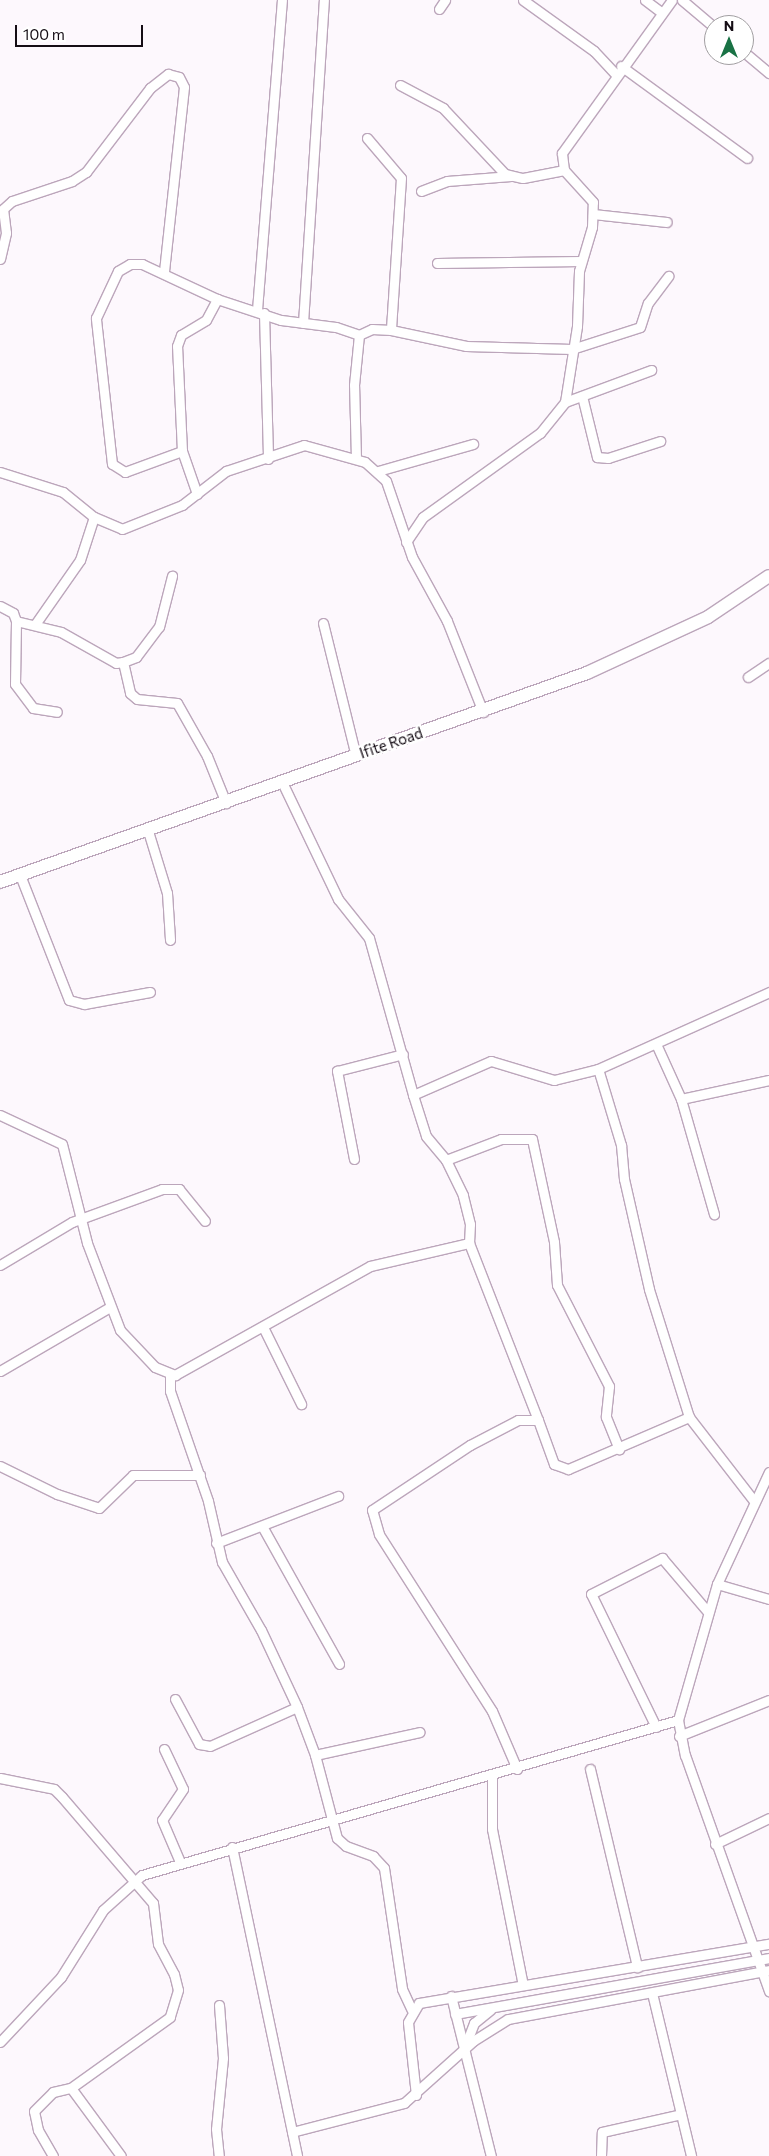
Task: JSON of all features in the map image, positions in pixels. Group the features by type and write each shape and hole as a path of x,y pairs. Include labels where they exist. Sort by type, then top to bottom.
{"street":[{"path":"268,459 261,312 282,0"},
{"path":"303,323 324,0"},
{"path":"439,9 445,0"},
{"path":"523,0 619,70 747,158"},
{"path":"645,0 662,13"},
{"path":"406,542 423,517 540,433 565,402 581,261 593,214 589,192 564,170 562,153 619,70 672,0"},
{"path":"682,0 704,19"},
{"path":"754,60 769,73"},
{"path":"0,259 6,233 0,214 12,201 72,181 86,172 150,88 168,74 179,77 184,87 164,271"},
{"path":"400,85 442,108 511,176"},
{"path":"367,138 401,178 391,330"},
{"path":"421,191 447,181 511,176 523,178 564,170"},
{"path":"593,214 667,222"},
{"path":"437,263 581,261"},
{"path":"182,451 135,470 114,469 96,318 118,272 130,264 164,271 216,299 303,323 336,326 359,335 372,329 391,330 466,346 572,349 640,327 648,303 668,276"},
{"path":"196,494 182,451 177,346 181,335 206,320 216,299"},
{"path":"356,459 354,384 359,335"},
{"path":"565,402 652,370"},
{"path":"582,396 597,458 608,458 660,441"},
{"path":"378,471 473,444"},
{"path":"0,472 63,492 94,517 122,528 158,518 196,494 226,471 268,459 304,445 356,459 378,471 395,503 406,542 447,621 483,712"},
{"path":"36,624 80,560 94,517"},
{"path":"16,622 36,624 79,639 116,663 123,662 136,657 159,627 172,576"},
{"name":"Ifite Road","path":"0,882 483,712 667,638 737,600 769,576"},
{"path":"0,606 13,613 16,622 15,684 33,708 57,712"},
{"path":"323,623 356,756"},
{"path":"123,662 130,693 138,699 176,703 226,802"},
{"path":"748,677 769,664"},
{"path":"282,782 338,899 368,938 426,1136 446,1160 468,1211 469,1243 538,1420 560,1470 619,1450 689,1417"},
{"path":"148,831 167,894 170,940"},
{"path":"20,875 69,1000 84,1004 150,992"},
{"path":"413,1095 491,1061 554,1080 598,1069 656,1046 769,992"},
{"path":"656,1046 681,1099 714,1214"},
{"path":"354,1159 337,1071 403,1054"},
{"path":"598,1069 621,1145 624,1179 649,1289 689,1417 754,1500"},
{"path":"681,1099 769,1080"},
{"path":"0,1115 62,1144 82,1218 110,1307 132,1345 170,1375"},
{"path":"446,1160 514,1137 532,1139 536,1147 558,1285 610,1386 606,1417 619,1450"},
{"path":"0,1265 82,1218 170,1188 191,1199 205,1221"},
{"path":"170,1375 264,1329 370,1266 469,1243"},
{"path":"0,1371 110,1307"},
{"path":"264,1329 302,1404"},
{"path":"170,1375 170,1391 200,1475 222,1562 261,1630 296,1706 315,1755 331,1818 340,1842 374,1856 384,1868 402,1989 412,2010"},
{"path":"517,1769 492,1711 371,1516 372,1510 499,1428 518,1420 538,1420"},
{"path":"0,1466 57,1494 99,1508 133,1475 200,1475"},
{"path":"769,1472 754,1500 717,1584 678,1720 680,1736 715,1844 752,1947 765,1970 769,1991"},
{"path":"216,1543 338,1496"},
{"path":"262,1526 339,1664"},
{"path":"656,1727 591,1594 662,1558 708,1612"},
{"path":"717,1584 769,1599"},
{"path":"175,1700 199,1744 210,1746 296,1706"},
{"path":"680,1736 769,1700"},
{"path":"0,2042 39,2004 103,1910 133,1881 180,1862 331,1818 517,1769 678,1720"},
{"path":"315,1755 420,1732"},
{"path":"164,1750 183,1789 162,1820 180,1862"},
{"path":"590,1769 637,1967"},
{"path":"492,1775 492,1829 523,1985"},
{"path":"0,1778 54,1789 153,1903 158,1944 178,1990 174,2010 159,2026 71,2088 53,2092 34,2111 38,2130 54,2156"},
{"path":"715,1844 769,1818"},
{"path":"232,1847 298,2156"},
{"path":"416,2095 408,2031 412,2010 419,2003 451,1996 769,1944"},
{"path":"455,2014 769,1958"},
{"path":"292,2132 369,2115 416,2095 463,2052 508,2019 765,1970"},
{"path":"652,1993 691,2156"},
{"path":"451,1996 463,2052 491,2156"},
{"path":"219,2005 223,2058 216,2129 219,2156"},
{"path":"463,2052 474,2023 493,2008"},
{"path":"71,2088 121,2156"},
{"path":"601,2156 602,2132 682,2114"}]}
